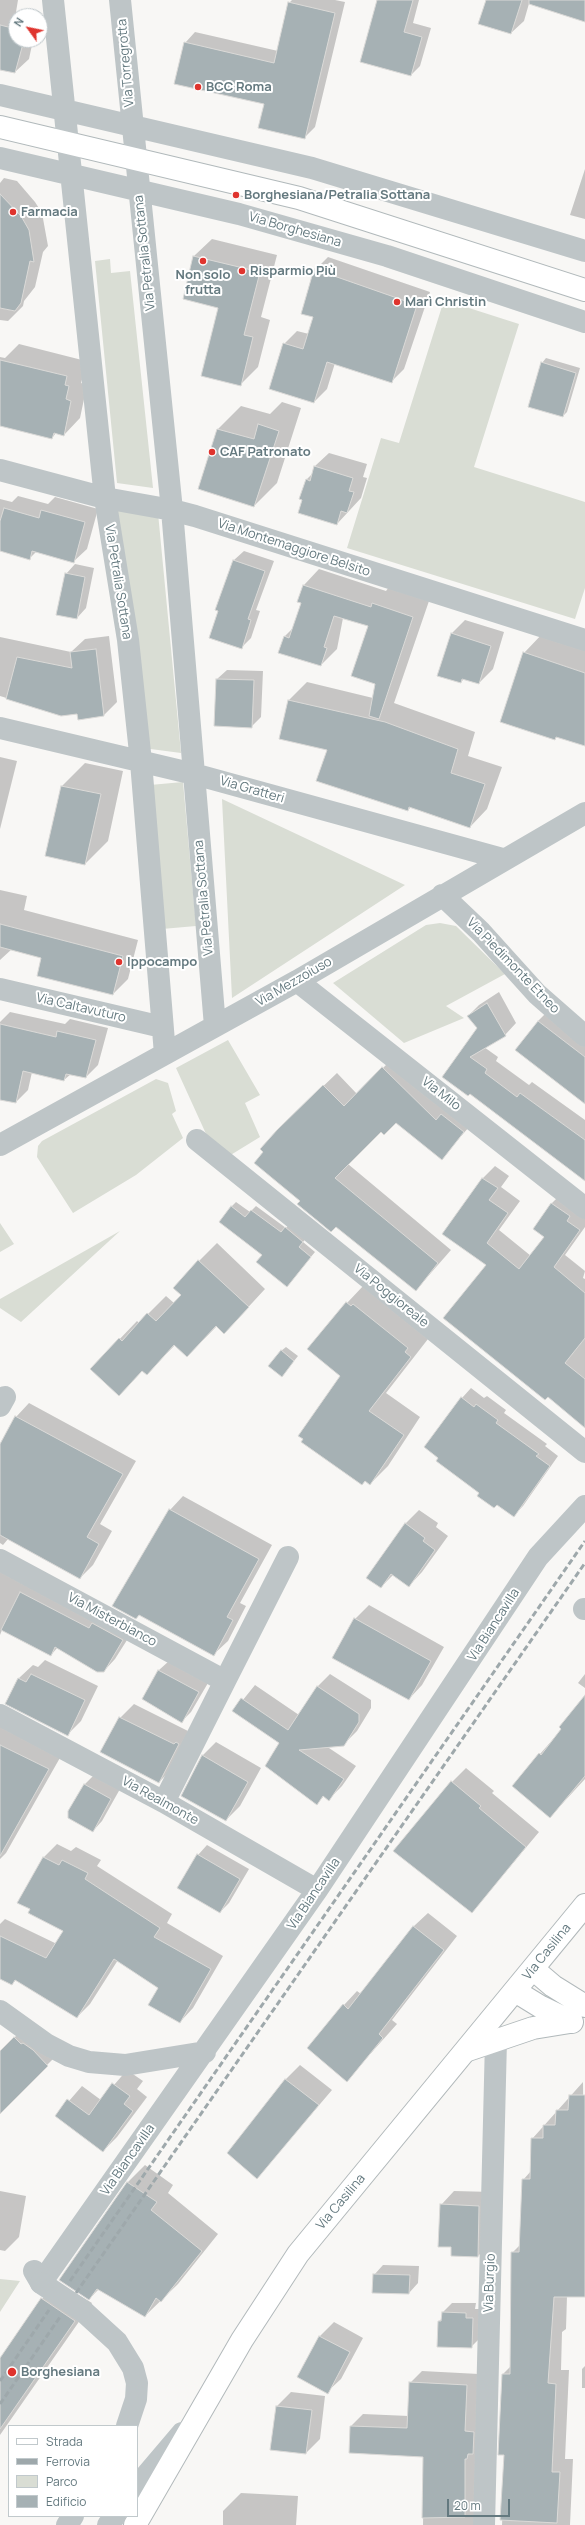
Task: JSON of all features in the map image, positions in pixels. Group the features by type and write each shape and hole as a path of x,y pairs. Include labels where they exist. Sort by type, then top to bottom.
{"main road":[{"path":"0,126 299,198 585,290"},
{"name":"Via Casilina","path":"134,2525 264,2303 298,2254 468,2050 585,1905"},
{"path":"533,1969 553,1986 585,2006"},
{"path":"515,1991 537,2005 578,2023"},
{"path":"468,2050 533,2028 578,2023"}],"street":[{"path":"53,0 64,110"},
{"name":"Via Torregrotta","path":"120,0 132,125"},
{"path":"0,94 312,168 585,251"},
{"name":"Via Petralia Sottana","path":"64,110 105,498 128,640 141,762 165,1054"},
{"name":"Via Petralia Sottana","path":"132,125 172,510 215,1026"},
{"name":"Via Borghesiana","path":"0,158 239,214 387,256 585,322"},
{"name":"Via Montemaggiore Belsito","path":"0,470 105,498 172,510 585,640"},
{"name":"Via Gratteri","path":"0,728 194,774 503,859"},
{"name":"Via Mezzoiuso","path":"0,1145 297,981 503,859 585,813"},
{"name":"Via Piedimonte Etneo","path":"442,895 481,932 537,994 585,1036"},
{"name":"Via Milo","path":"297,981 585,1208"},
{"name":"Via Caltavuturo","path":"0,989 162,1027"},
{"name":"Via Poggioreale","path":"197,1140 585,1452"},
{"name":"Via Biancavilla","path":"127,2425 136,2399 137,2383 133,2368 117,2342 83,2312 38,2277 205,2052 317,1890 532,1566 555,1537 585,1506"},
{"path":"164,1802 288,1557"},
{"name":"Via Misterbianco","path":"0,1560 225,1681"},
{"name":"Via Realmonte","path":"0,1715 164,1802 317,1890"},
{"path":"0,2010 46,2044 69,2056 89,2062 125,2065 205,2052"},
{"name":"Via Burgio","path":"484,2525 496,2040"},
{"path":"138,2485 196,2417"},
{"path":"108,2525 114,2517"}],"green space":[{"path":"110,259 111,273 130,271 153,488 117,483 95,261"},
{"path":"444,300 519,324 474,467 585,502 585,588 575,619 347,548 381,438 399,443"},
{"path":"115,507 158,513 181,753 143,748"},
{"path":"183,782 196,926 162,929 150,785"},
{"path":"222,799 405,885 232,998"},
{"path":"440,923 456,926 505,974 446,1006 464,1018 404,1043 333,983 426,925"},
{"path":"228,1040 260,1095 245,1103 260,1137 229,1156 207,1136 176,1068"},
{"path":"156,1079 168,1083 176,1111 172,1114 183,1138 136,1175 73,1213 37,1157 38,1146 42,1141"},
{"path":"0,1223 14,1244 0,1252"},
{"path":"120,1231 21,1322 0,1308 0,1299"},
{"path":"0,2279 20,2281 0,2312"}],"building":[{"path":"377,0 413,0 404,32 422,37 411,76 360,62"},
{"path":"486,0 522,0 511,34 478,24"},
{"path":"529,0 585,0 585,22 529,4"},
{"path":"288,2 335,13 305,139 258,128 264,104 174,84 184,42 274,63"},
{"path":"0,25 8,27 8,48 22,48 15,73 0,70"},
{"path":"0,194 21,216 29,230 34,262 30,261 21,303 15,311 0,308"},
{"path":"193,256 260,272 244,335 253,337 241,386 201,376 218,308 183,299"},
{"path":"314,269 417,305 392,383 327,362 314,403 269,389 283,343 303,349 313,317 301,314"},
{"path":"0,360 67,376 65,385 69,386 66,399 71,401 64,436 54,433 52,439 0,426"},
{"path":"541,362 576,373 563,417 528,407"},
{"path":"258,424 279,431 254,507 198,489 217,429 254,439"},
{"path":"314,466 353,478 349,491 354,492 347,513 341,511 337,525 298,513 302,500 299,499 306,479 310,481"},
{"path":"4,508 39,518 41,510 85,522 74,563 32,551 30,560 0,551 0,521"},
{"path":"233,560 265,571 248,619 251,620 242,649 209,638 218,611 215,610"},
{"path":"65,573 85,577 77,619 56,615"},
{"path":"303,585 371,607 372,603 413,617 379,719 369,716 375,684 351,676 368,626 334,616 324,647 327,648 321,666 278,653 284,636 289,638 301,603 297,602"},
{"path":"451,633 491,646 479,684 462,679 461,683 437,676"},
{"path":"96,649 104,716 78,720 77,714 61,716 6,699 17,657 72,668 70,652"},
{"path":"523,652 585,673 585,746 556,737 555,740 500,722"},
{"path":"216,679 254,680 252,728 214,726"},
{"path":"288,700 385,722 458,749 451,773 485,784 470,828 409,807 408,811 316,781 327,750 279,739"},
{"path":"61,786 101,794 85,865 45,856"},
{"path":"0,924 123,956 113,995 37,976 41,958 0,947"},
{"path":"487,1003 506,1036 470,1057 487,1069 485,1073 517,1097 520,1093 585,1140 585,1181 470,1094 468,1096 442,1077 477,1028 467,1016"},
{"path":"538,1021 585,1057 585,1104 515,1050"},
{"path":"0,1024 56,1037 57,1031 96,1040 86,1078 66,1074 64,1081 23,1071 16,1103 0,1100"},
{"path":"382,1067 436,1120 441,1114 464,1132 442,1160 396,1123 384,1135 381,1132 335,1178 438,1263 416,1291 336,1227 331,1232 297,1204 300,1201 254,1163 263,1152 260,1149 277,1130 323,1085 344,1106"},
{"path":"482,1178 498,1188 489,1200 508,1213 487,1243 519,1269 544,1237 533,1229 551,1203 570,1216 567,1221 580,1230 554,1267 585,1293 585,1338 565,1363 585,1379 585,1428 548,1397 545,1400 443,1318 486,1265 442,1234"},
{"path":"231,1206 245,1217 251,1210 281,1232 285,1227 303,1242 299,1247 311,1257 287,1287 256,1262 262,1255 219,1222"},
{"path":"198,1260 249,1307 224,1334 216,1326 187,1357 174,1345 147,1375 142,1371 119,1396 90,1369 119,1338 122,1341 147,1313 156,1321 181,1295 173,1288"},
{"path":"346,1302 351,1306 353,1304 408,1348 405,1352 411,1357 369,1411 404,1435 370,1485 365,1481 362,1485 301,1442 303,1439 298,1436 340,1376 307,1349"},
{"path":"281,1350 294,1361 282,1377 268,1366"},
{"path":"461,1397 474,1407 476,1404 498,1420 496,1423 539,1454 536,1456 550,1466 514,1517 497,1505 494,1508 477,1496 479,1493 436,1461 438,1458 424,1447"},
{"path":"15,1416 123,1474 87,1537 99,1544 80,1579 0,1535 0,1444"},
{"path":"169,1509 259,1559 227,1617 233,1620 214,1656 139,1615 136,1619 112,1606"},
{"path":"405,1523 425,1538 423,1541 435,1550 409,1587 391,1574 381,1588 366,1578"},
{"path":"20,1592 89,1628 92,1623 123,1640 104,1672 97,1672 55,1647 51,1656 1,1630"},
{"path":"354,1618 431,1661 409,1700 332,1658"},
{"path":"158,1670 199,1692 182,1723 142,1699"},
{"path":"31,1674 85,1700 68,1736 5,1704 18,1678 26,1682"},
{"path":"317,1686 359,1714 359,1722 344,1746 299,1750 344,1779 329,1801 323,1796 317,1805 265,1766 279,1743 232,1711 241,1698 288,1730"},
{"path":"585,1695 585,1776 550,1818 512,1786 539,1753 541,1755 561,1729 559,1727"},
{"path":"119,1717 174,1744 176,1742 179,1744 159,1783 100,1752"},
{"path":"0,1745 49,1769 0,1856"},
{"path":"202,1755 248,1782 226,1821 181,1796"},
{"path":"451,1781 481,1806 479,1808 526,1847 472,1913 393,1851"},
{"path":"84,1784 111,1799 93,1832 68,1818 68,1811"},
{"path":"197,1854 240,1879 220,1913 177,1888"},
{"path":"43,1857 59,1865 62,1860 88,1873 85,1879 160,1928 154,1937 211,1969 180,2023 148,2005 158,1988 114,1959 77,2018 15,1980 12,1985 0,1979 0,1936 46,1958 63,1931 28,1913 30,1909 17,1903"},
{"path":"413,1926 444,1950 379,2034 383,2038 347,2082 307,2048 343,2004 348,2009"},
{"path":"14,2037 21,2044 23,2043 33,2050 48,2066 0,2114 0,2051"},
{"path":"285,2079 319,2105 257,2179 227,2153"},
{"path":"112,2083 130,2096 124,2104 133,2111 103,2152 55,2116 67,2099 89,2115"},
{"path":"569,2095 585,2095 585,2297 554,2297 548,2383 556,2384 552,2472 560,2472 557,2523 500,2520 504,2455 498,2455 502,2374 510,2374 511,2252 519,2252 522,2179 530,2179 531,2138 543,2138 543,2125 555,2125 556,2110 568,2110"},
{"path":"127,2182 157,2202 151,2210 202,2251 161,2302 156,2298 145,2317 97,2289 89,2300 59,2280"},
{"path":"440,2204 479,2206 478,2257 451,2256 451,2247 438,2247"},
{"path":"373,2274 410,2275 409,2294 372,2293"},
{"path":"41,2298 75,2321 0,2429 0,2358"},
{"path":"442,2312 466,2313 466,2318 473,2318 472,2348 437,2347 438,2321 441,2321"},
{"path":"319,2336 350,2352 328,2394 297,2377"},
{"path":"409,2382 467,2385 465,2431 474,2432 473,2454 468,2454 467,2459 465,2459 465,2517 422,2518 423,2457 349,2453 350,2426 407,2428"},
{"path":"276,2406 312,2410 306,2454 270,2450"}],"railway":[{"path":"70,2281 585,1541"},
{"path":"76,2293 585,1563"},
{"path":"0,2381 49,2310"},
{"path":"0,2404 60,2317"}],"place":[{"name":"BCC Roma","path":"198,87"},
{"name":"Borghesiana/Petralia Sottana","path":"236,195"},
{"name":"Farmacia","path":"13,212"},
{"name":"Non solo frutta","path":"203,261"},
{"name":"Risparmio Più","path":"242,271"},
{"name":"Marì Christin","path":"397,302"},
{"name":"CAF Patronato","path":"212,452"},
{"name":"Ippocampo","path":"119,962"},
{"name":"Borghesiana","path":"12,2372"}]}
